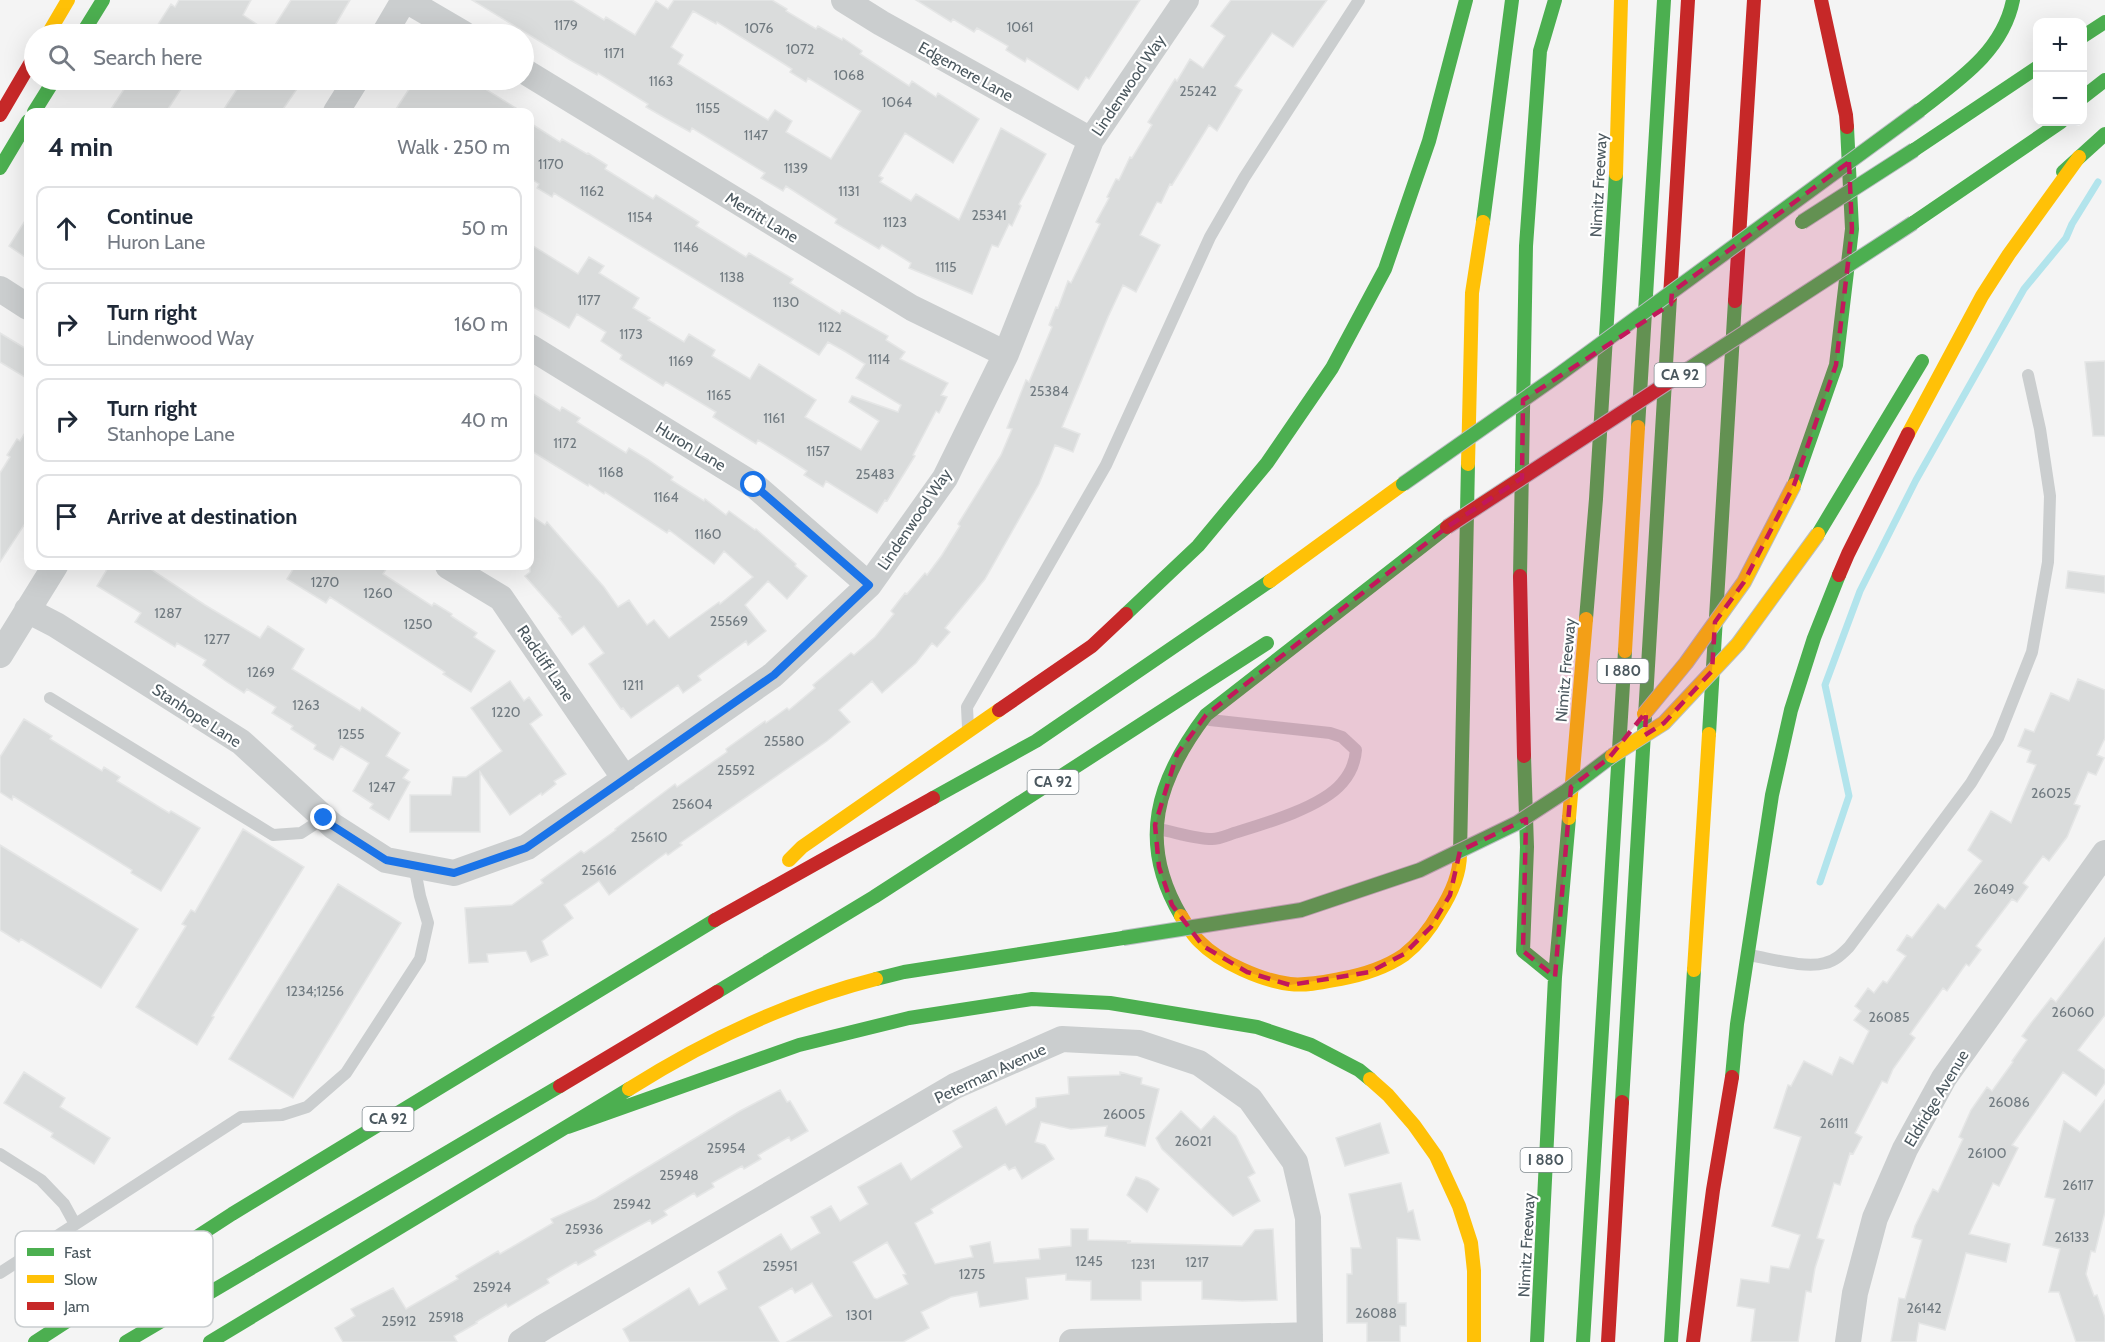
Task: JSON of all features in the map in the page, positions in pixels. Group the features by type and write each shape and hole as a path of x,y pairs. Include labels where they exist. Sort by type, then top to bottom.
{"main road":[{"path":"54,24 68,0"},
{"path":"88,24 103,0"},
{"path":"744,902 802,847 1092,646 1198,546 1274,454 1332,368 1385,269 1430,141 1466,0"},
{"path":"1447,527 1202,720 1192,730 1177,754 1163,789 1156,829 1159,867 1172,905 1203,946 1247,972 1290,985 1336,981 1370,972 1404,954 1431,927 1450,895 1460,862 1472,293 1512,0"},
{"path":"1555,0 1540,51 1535,100 1526,258 1520,566 1521,688 1527,847 1523,951 1555,977"},
{"name":"Nimitz Freeway","path":"1537,1342 1555,977 1596,499 1617,152 1621,0"},
{"name":"I 880","path":"1583,1342 1664,0"},
{"name":"I 880","path":"1608,1342 1688,0"},
{"path":"1671,1342 1754,0"},
{"path":"1608,758 1686,663 1744,582 1794,485 1836,365 1852,230 1846,115 1821,0"},
{"path":"1557,376 1965,75 1995,46 2012,12 2013,0"},
{"path":"2087,34 2105,22"},
{"path":"1785,232 1914,150 2033,70"},
{"path":"0,115 24,74"},
{"path":"2087,95 2105,80"},
{"path":"36,108 48,90"},
{"path":"2087,104 2105,91"},
{"path":"2021,148 2049,126"},
{"name":"CA 92","path":"1317,611 1913,223 2055,126"},
{"path":"0,168 24,128"},
{"path":"2028,203 2105,134"},
{"path":"1693,1342 1713,1190 1731,1089 1737,1024 1772,795 1791,710 1814,638 1848,554 1930,390 1982,296 2009,254 2079,157"},
{"name":"CA 92","path":"206,1231 744,902 1036,741 1244,600 1557,376 1756,251"},
{"path":"210,1342 568,1127 673,1061 769,1015 832,990 904,972 1301,910 1420,870 1517,823 1566,791 1608,758 1664,723 1738,644 1818,534 1928,352"},
{"name":"CA 92","path":"213,1291 874,897 1276,637"},
{"path":"568,1127 799,1045 909,1018 1032,999 1110,1003 1257,1027 1311,1046 1359,1070 1388,1095 1414,1125 1436,1156 1460,1206 1471,1243 1474,1271 1474,1342"},
{"name":"CA 92","path":"35,1342 58,1327"},
{"name":"CA 92","path":"126,1342 151,1327"}],"street":[{"path":"390,24 405,0 447,24"},
{"name":"Edgemere Lane","path":"844,0 1090,140"},
{"name":"Lindenwood Way","path":"454,873 526,848 774,675 869,585 945,478 1006,354 1090,140 1186,0"},
{"name":"Merritt Lane","path":"534,77 912,308 1006,354"},
{"path":"338,108 350,90"},
{"path":"0,289 24,304"},
{"name":"Huron Lane","path":"534,349 754,485 869,585"},
{"path":"0,655 52,570"},
{"name":"Radcliff Lane","path":"455,570 501,598 625,779"},
{"name":"Stanhope Lane","path":"27,610 56,625 241,742 333,826 386,860 454,873"},
{"name":"Eldridge Avenue","path":"1848,1342 1855,1293 1875,1218 1905,1149 1944,1078 2105,853"},
{"name":"Peterman Avenue","path":"522,1342 955,1086 1062,1040 1139,1043 1199,1063 1250,1099 1295,1162 1308,1218 1310,1339"},
{"path":"1072,1342 1310,1339"}],"lane":[{"path":"968,732 967,707 1106,465 1210,237 1244,178 1359,0"},
{"path":"1748,955 1805,964 1824,964 1838,957 1849,947 1971,783 1998,738 2032,652 2048,562 2050,496 2040,429 2028,375"},
{"path":"50,698 273,835 301,833 324,818"},
{"path":"1156,829 1214,840 1251,828 1305,808 1326,797 1342,784 1355,759 1356,750 1342,737 1330,733 1202,720"},
{"path":"64,1231 241,1117 282,1114 307,1107 346,1073 420,959 428,923 414,865"},
{"path":"0,1154 41,1180 64,1204 75,1224"},
{"path":"0,1273 15,1263"}],"highlighted area":[{"path":"1849,162 1852,229 1836,365 1794,485 1744,582 1715,622 1712,671 1664,723 1645,735 1646,712 1609,758 1571,787 1555,977 1523,951 1526,819 1460,851 1450,895 1431,927 1404,954 1370,972 1290,985 1247,972 1203,946 1172,905 1159,867 1155,825 1177,754 1206,715 1447,527 1522,478 1523,400 1671,304 1672,292"}],"building":[{"path":"179,0 251,0 243,15 256,24 158,24 171,4 175,7"},
{"path":"291,0 350,0 336,24 276,24"},
{"path":"472,0 572,0 604,20 606,17 635,35 656,1 668,9 674,0 772,0 816,29 818,26 842,40 843,38 862,51 860,54 909,86 912,81 936,97 938,93 979,119 953,163 905,133 879,176 883,178 880,182 911,201 916,194 959,220 1001,128 1046,154 1019,204 1021,206 1012,226 1009,224 998,247 992,245 972,294 909,268 911,263 882,245 879,249 835,223 837,219 786,186 783,191 761,178 765,173 692,128 690,132 646,107 648,104 598,73 597,75 534,38 534,24 511,24","holes":["693,11 716,24 717,22 792,69 790,72 806,82 808,78 861,111 831,159 786,132 792,121 775,110 768,120 678,64 683,55 671,47"]},
{"path":"916,0 1140,0 1089,79 1086,77 1078,90 1027,58 1025,62 1006,50 1008,46 977,28 974,32 953,19 951,22"},
{"path":"1231,0 1327,0 1293,47 1272,33 1235,86 1242,90 1217,131 1209,125 1172,185 1170,184 1161,203 1157,202 1140,235 1160,245 1136,292 1123,285 1062,427 1080,434 1073,452 1055,445 1039,484 985,579 945,628 950,632 937,647 932,643 916,663 882,693 872,681 839,710 850,722 827,741 680,843 682,845 668,855 666,853 609,895 599,881 564,905 573,918 542,941 548,955 531,962 526,951 487,954 488,962 469,963 465,908 512,905 543,883 541,880 581,851 584,853 675,784 677,787 727,752 726,749 765,721 766,723 787,708 789,710 815,688 813,685 851,653 854,655 875,637 894,614 891,611 905,593 907,594 925,573 927,575 960,526 958,524 1001,455 1012,429 1007,428 1026,380 1029,382 1052,327 1049,325 1056,307 1058,308 1068,281 1071,283 1100,224 1096,222 1116,179 1119,180 1130,157 1132,158 1152,125 1148,122 1190,59 1203,68 1225,36 1211,26"},
{"path":"123,90 180,90 169,108 112,108"},
{"path":"236,90 296,90 284,108 225,108"},
{"path":"408,90 487,90 516,108 397,108"},
{"path":"534,126 560,142 562,139 588,153 607,165 605,169 653,199 656,195 699,222 696,226 746,257 749,253 793,279 790,283 840,314 842,310 888,336 886,340 905,352 900,359 948,383 941,395 947,397 939,413 936,411 913,455 915,456 877,513 826,481 823,487 804,475 807,471 787,458 758,440 756,444 713,417 716,412 666,382 663,386 620,359 622,355 601,341 606,332 577,314 569,328 534,307 534,246 578,274 589,257 604,266 599,273 639,298 633,308 650,318 648,320 684,342 689,334 715,350 712,356 750,379 759,364 816,400 805,417 861,450 879,421 849,402 852,396 898,412 901,405 856,378 865,364 828,342 819,355 554,193 552,197 537,188 539,184 534,181"},
{"path":"24,222 24,256 9,246"},
{"path":"0,333 24,348 24,377 0,362"},
{"path":"2105,361 2105,436 2093,436 2085,362"},
{"path":"534,395 560,411 562,407 580,418 577,422 626,453 629,448 647,459 673,477 671,480 704,501 705,499 726,515 729,511 756,529 807,576 787,599 768,581 745,605 766,631 748,645 746,641 698,676 701,680 683,693 678,685 631,718 623,708 621,709 589,664 604,653 584,626 572,635 559,618 561,617 525,576 530,570 534,570 534,518 545,525 547,522 604,587 618,607 629,600 647,625 654,620 669,638 719,602 720,604 753,577 724,551 714,564 669,530 667,533 605,492 604,494 589,484 588,486 534,452"},
{"path":"24,434 24,525 0,562 0,473 17,439 20,441"},
{"path":"107,570 152,570 260,638 268,626 304,649 292,669 360,711 362,707 400,733 386,756 409,770 403,778 410,782 389,820 370,808 373,804 353,791 369,763 341,746 333,760 314,749 316,745 291,729 293,726 272,713 276,707 247,689 244,693 203,665 206,660 177,643 175,647 135,622 141,613 97,586"},
{"path":"293,570 386,570 383,574 432,606 434,603 452,614 451,616 477,633 474,637 495,651 471,692 443,674 445,672 330,597 326,603 287,579"},
{"path":"2068,571 2105,576 2105,593 2066,588"},
{"path":"2078,679 2105,690 2105,738 2097,755 2104,758 2096,775 2088,772 2074,804 2080,806 2067,837 2049,861 2043,856 2023,883 2028,887 2017,902 2012,899 1976,946 1981,950 1969,966 1966,964 1947,991 1943,988 1910,1034 1915,1038 1893,1069 1887,1083 1882,1081 1855,1133 1862,1137 1853,1154 1850,1153 1840,1185 1834,1183 1817,1238 1824,1240 1815,1268 1811,1292 1806,1291 1798,1342 1751,1342 1755,1309 1737,1306 1741,1279 1769,1283 1771,1266 1789,1269 1800,1235 1772,1226 1801,1137 1774,1128 1788,1085 1791,1086 1804,1061 1832,1075 1840,1057 1853,1064 1869,1031 1854,1020 1861,1011 1855,1006 1868,988 1874,993 1883,981 1887,983 1906,956 1897,950 1907,935 1912,938 1938,904 1945,909 1982,861 1968,850 1991,811 2011,823 2036,765 2027,762 2031,751 2018,746 2025,729 2034,732 2051,693 2069,701"},
{"path":"510,681 524,701 529,697 542,715 530,724 566,774 554,781 556,784 542,795 541,793 510,815 480,772 480,832 410,832 410,795 451,795 453,777 466,777 502,751 471,708"},
{"path":"24,719 52,736 50,739 102,771 104,767 120,777 117,781 169,813 171,811 200,828 161,891 131,873 132,870 13,796 12,800 0,792 0,757"},
{"path":"243,829 304,867 212,1016 214,1017 197,1045 136,1007 186,926 182,924 191,910 195,912"},
{"path":"0,845 138,929 101,988 21,939 19,942 0,930"},
{"path":"338,884 401,923 293,1098 229,1059"},
{"path":"2105,938 2105,1015 2078,1050 2105,1070 2105,1083 2096,1096 2063,1072 2012,1145 2018,1148 1999,1186 1993,1183 1969,1234 2010,1244 2006,1262 1966,1253 1945,1330 1919,1323 1916,1342 1891,1342 1899,1298 1905,1299 1922,1240 1912,1237 1915,1226 1933,1189 1938,1192 1963,1139 1959,1137 1971,1110 1987,1087 1992,1091 2013,1062 2027,1040 2022,1036 2032,1022 2051,998 2056,1002"},
{"path":"24,1072 65,1098 60,1107 110,1138 94,1164 51,1137 53,1133 4,1103"},
{"path":"1120,1072 1142,1078 1141,1084 1159,1089 1145,1146 1105,1136 1107,1126 1071,1129 1041,1122 1035,1142 1045,1145 1054,1159 1022,1179 1015,1167 1009,1170 1005,1164 931,1209 933,1213 915,1223 935,1264 973,1257 970,1246 990,1242 994,1263 1040,1259 1039,1249 1071,1246 1071,1229 1088,1229 1088,1240 1242,1246 1255,1230 1273,1229 1277,1300 1202,1299 1202,1281 1141,1281 1141,1300 1091,1300 1091,1281 1066,1280 1066,1274 1026,1278 1028,1299 980,1307 977,1292 951,1297 921,1312 929,1328 903,1342 787,1342 832,1316 812,1283 795,1293 792,1288 759,1307 779,1342 630,1342 623,1329 689,1288 699,1305 727,1289 718,1272 781,1234 791,1250 820,1233 811,1217 831,1206 840,1221 868,1204 858,1187 901,1163 911,1180 962,1147 953,1131 996,1107 1006,1125 1036,1107 1036,1098 1069,1094 1068,1077 1120,1075","holes":["887,1242 906,1274 903,1275 908,1284 877,1299 874,1298 853,1262"]},
{"path":"780,1090 787,1102 790,1101 808,1131 791,1141 789,1137 758,1155 761,1159 744,1169 742,1166 712,1183 714,1187 697,1197 694,1193 664,1211 667,1215 652,1224 650,1220 594,1251 596,1255 578,1265 576,1262 547,1279 549,1283 508,1307 506,1304 454,1336 457,1342 343,1342 335,1328 355,1316 351,1309 393,1288 406,1309 458,1279 456,1276 498,1251 500,1254 553,1223 551,1219 595,1199 740,1111"},
{"path":"2105,1100 2105,1212 2095,1252 2091,1251 2086,1274 2105,1318 2105,1342 2076,1342 2059,1292 2049,1292 2060,1249 2043,1245 2055,1199 2045,1197 2064,1121 2080,1132"},
{"path":"1181,1111 1201,1130 1214,1116 1236,1136 1255,1173 1248,1177 1260,1201 1233,1216 1162,1149 1156,1138"},
{"path":"1380,1123 1389,1153 1345,1166 1336,1138"},
{"path":"1136,1177 1148,1181 1159,1189 1147,1212 1127,1195"},
{"path":"1401,1183 1408,1212 1413,1210 1420,1240 1397,1238 1398,1303 1406,1303 1406,1326 1400,1326 1400,1342 1367,1342 1367,1323 1347,1323 1347,1274 1352,1274 1351,1248 1361,1248 1349,1194"}],"waterway":[{"path":"1820,882 1849,796 1825,685 1860,591 1916,480 2024,289 2066,238 2098,182"}],"traffic: fast":[{"path":"88,24 103,0"},
{"path":"1126,614 1198,546 1267,463 1332,368 1385,269 1429,141 1466,0"},
{"path":"1483,222 1512,0"},
{"path":"1520,576 1526,246 1540,51 1555,0"},
{"path":"1638,427 1664,0"},
{"path":"1920,110 1964,75 1989,49 2008,18 2013,0"},
{"path":"2087,34 2105,22"},
{"path":"1914,150 2033,70"},
{"path":"2087,94 2105,80"},
{"path":"36,108 48,90"},
{"path":"1403,484 1557,376 1920,110"},
{"path":"1913,223 2055,126"},
{"path":"1794,485 1836,365 1852,229 1847,127"},
{"path":"0,168 24,128"},
{"path":"2063,172 2105,134"},
{"path":"1802,222 1914,150"},
{"path":"1586,619 1596,499 1616,174"},
{"path":"1687,370 1913,223"},
{"path":"1622,1102 1670,297"},
{"path":"1709,734 1735,301"},
{"path":"1818,534 1922,361"},
{"path":"1460,854 1468,464"},
{"path":"1181,916 1167,889 1159,863 1157,837 1159,812 1165,788 1175,763 1189,739 1206,715 1447,527"},
{"path":"1732,1077 1737,1024 1772,795 1791,710 1814,638 1839,575"},
{"path":"933,798 1036,741 1270,581"},
{"path":"717,992 874,897 1267,643"},
{"path":"1583,1342 1625,651"},
{"path":"1524,756 1527,847 1523,951 1555,977"},
{"path":"1123,938 1301,910 1420,870 1517,823 1566,791 1612,756"},
{"path":"1537,1342 1555,977 1569,818"},
{"path":"206,1231 715,920"},
{"path":"876,979 904,972 1123,938"},
{"path":"1671,1342 1694,970"},
{"path":"568,1127 799,1045 909,1018 1032,999 1110,1003 1257,1027 1311,1045 1359,1070 1370,1079"},
{"path":"213,1291 560,1086"},
{"path":"210,1342 629,1089"},
{"path":"35,1342 58,1327"},
{"path":"126,1342 151,1327"}],"traffic: slow":[{"path":"54,24 68,0"},
{"path":"1616,174 1621,0"},
{"path":"1908,434 1982,296 2009,254 2079,157"},
{"path":"1468,464 1472,293 1483,222"},
{"path":"1625,651 1638,427"},
{"path":"1270,581 1403,484"},
{"path":"1644,714 1686,663 1744,582 1794,485"},
{"path":"1612,756 1664,723 1738,644 1818,534"},
{"path":"1569,818 1586,619"},
{"path":"789,860 802,847 999,710"},
{"path":"1694,970 1709,734"},
{"path":"1181,916 1194,936 1218,957 1255,975 1296,984 1348,977 1389,964 1404,955 1419,941 1450,892 1456,877 1460,854"},
{"path":"629,1089 687,1055 748,1024 811,999 876,979"},
{"path":"1370,1079 1388,1095 1414,1125 1436,1156 1459,1206 1471,1243 1474,1271 1474,1342"}],"traffic: jam":[{"path":"1670,297 1688,0"},
{"path":"1735,301 1754,0"},
{"path":"1821,0 1847,127"},
{"path":"0,115 24,74"},
{"path":"1447,527 1687,370"},
{"path":"1839,575 1908,434"},
{"path":"1520,576 1524,756"},
{"path":"999,710 1092,646 1126,614"},
{"path":"715,920 933,798"},
{"path":"560,1086 717,992"},
{"path":"1693,1342 1713,1190 1732,1077"},
{"path":"1608,1342 1622,1102"}],"route":[{"path":"324,818 386,860 454,873 526,848 774,675 869,585 754,485"}]}
